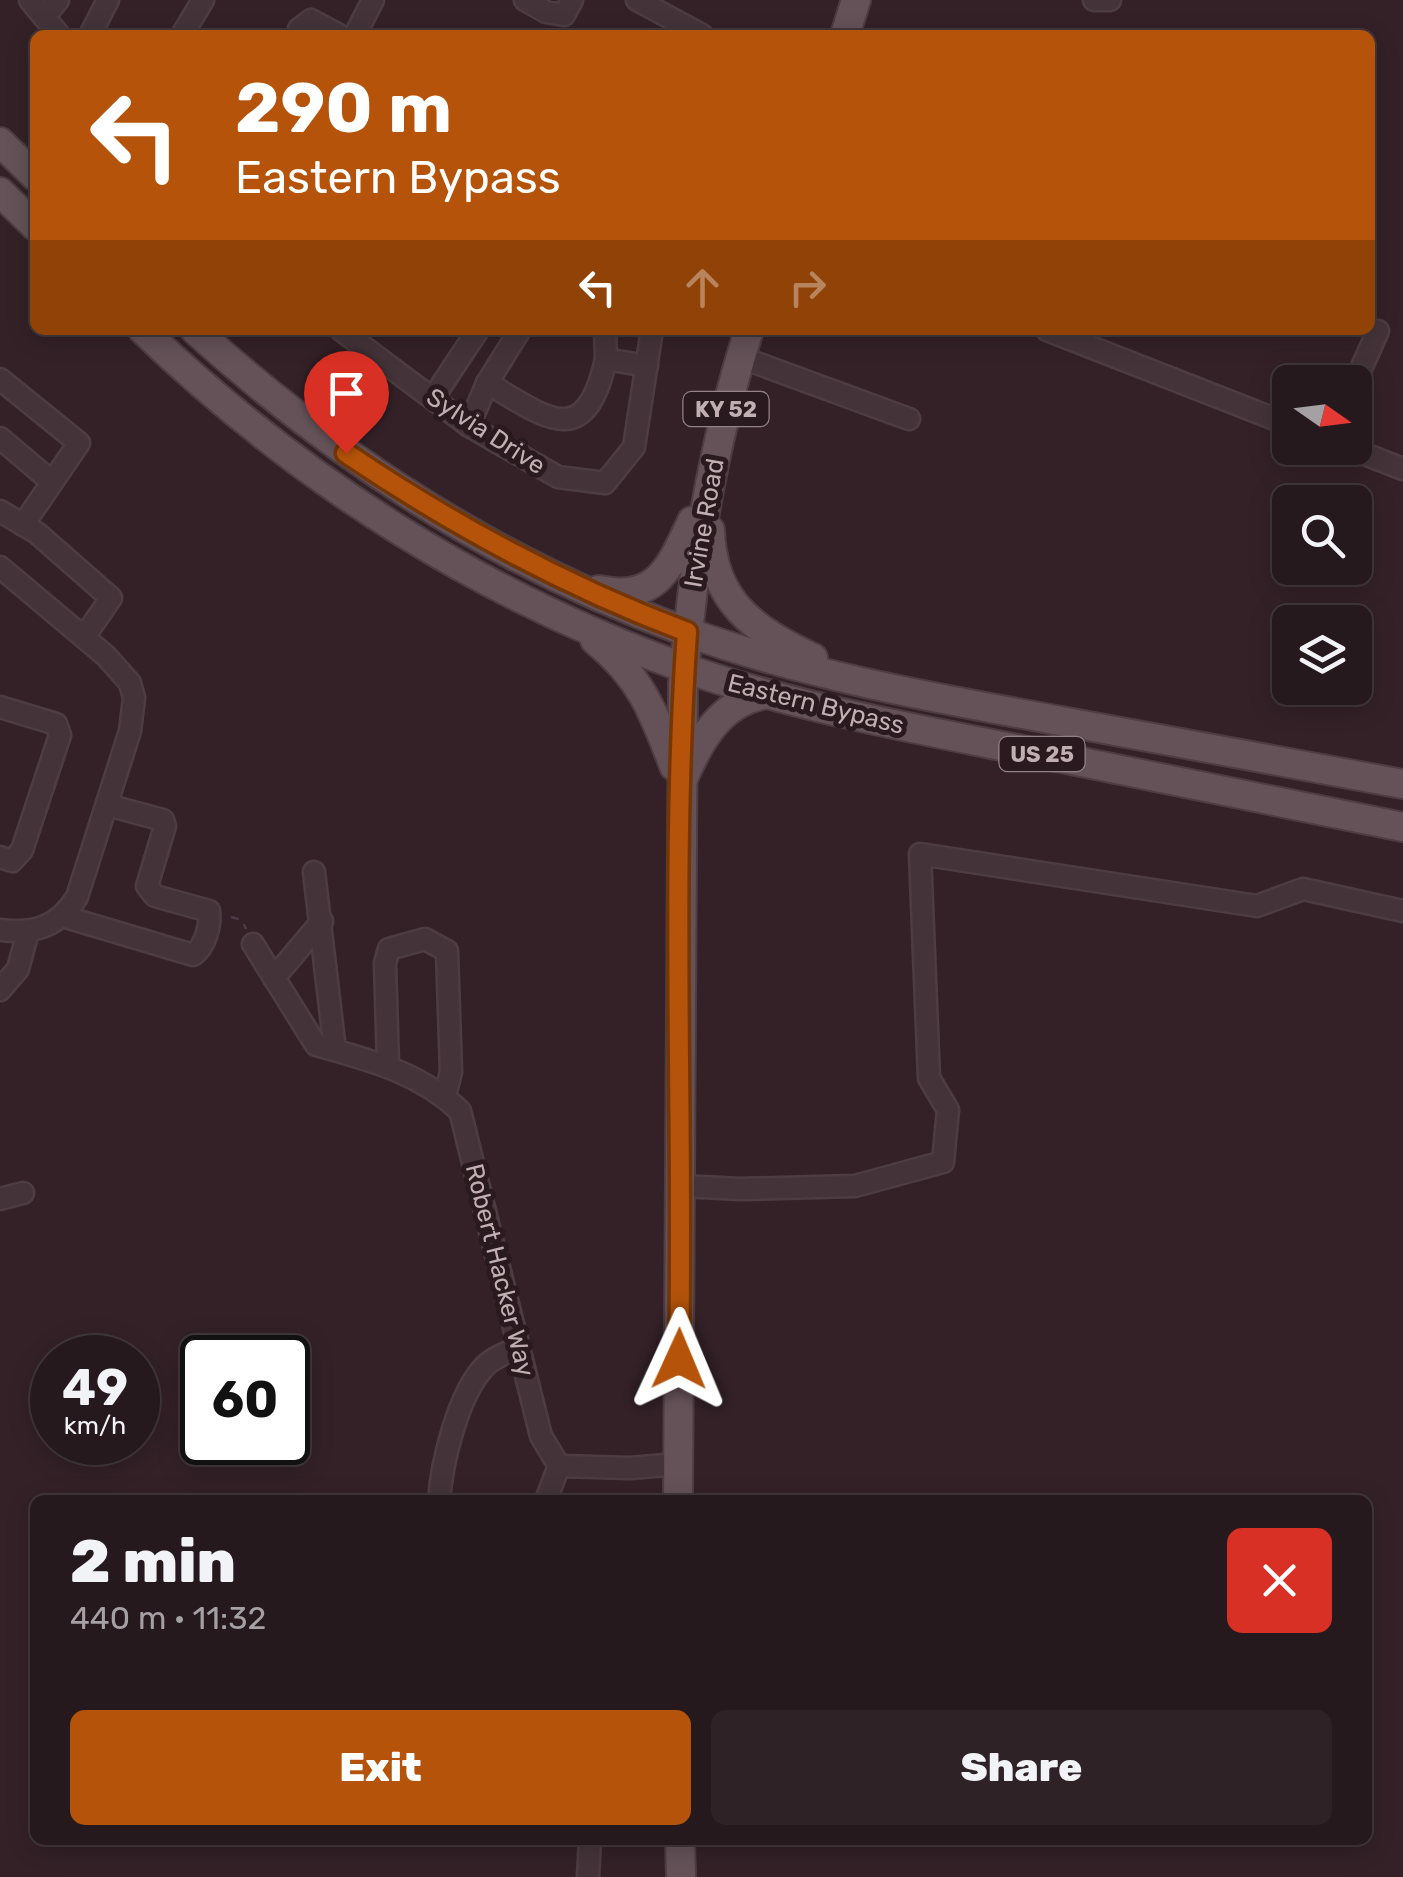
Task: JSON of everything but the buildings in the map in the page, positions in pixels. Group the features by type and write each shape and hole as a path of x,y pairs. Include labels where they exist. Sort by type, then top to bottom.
{"main road":[{"path":"846,30 856,0"},
{"path":"0,142 30,171"},
{"path":"0,192 30,221"},
{"name":"Eastern Bypass","path":"149,335 248,423 352,501 460,566 570,621 684,668 768,694 886,723 1403,827"},
{"name":"Eastern Bypass","path":"201,335 282,405 410,497 572,585 687,632 779,662 869,684 1403,784"},
{"name":"Irvine Road","path":"678,1495 684,668 708,488 747,335"},
{"path":"572,585 630,592 660,578 670,566 708,488"},
{"path":"708,488 712,559 727,596 740,612 774,639 869,684"},
{"path":"570,621 620,660 636,680 650,704 681,784"},
{"path":"681,784 719,716 733,704 768,694"},
{"path":"680,1845 680,1877"}],"street":[{"path":"30,0 55,30"},
{"path":"44,17 58,0"},
{"path":"93,30 108,0"},
{"path":"185,30 203,0"},
{"path":"358,30 373,0"},
{"path":"525,0 546,12 564,15 572,0"},
{"path":"638,0 693,30"},
{"path":"1094,0 1110,0"},
{"path":"299,30 312,20 330,30"},
{"path":"1362,365 1378,331"},
{"name":"Sylvia Drive","path":"348,335 469,426 558,477 605,483 634,447 651,335"},
{"path":"433,398 475,335"},
{"path":"469,426 487,383 517,335"},
{"path":"487,383 549,419 567,419 584,413 595,399 606,359 605,335"},
{"path":"1059,335 1272,418"},
{"path":"740,357 909,419"},
{"path":"606,359 646,366"},
{"path":"0,379 79,443 23,525"},
{"path":"0,438 52,482"},
{"path":"1372,457 1403,469"},
{"path":"0,511 38,533 111,598 84,637"},
{"path":"0,567 120,670 130,683 134,698 130,732 76,897 54,924 28,932 0,930"},
{"path":"0,708 56,724 60,735 22,850 12,861 0,857"},
{"path":"62,916 194,955 200,950 209,911 150,893 146,886 165,826 163,820 106,805"},
{"path":"682,1186 740,1190 855,1186 943,1162 948,1110 930,1078 920,854 1257,906 1303,889 1403,911"},
{"path":"314,872 322,922 326,1048"},
{"path":"274,978 322,922"},
{"path":"0,990 18,969 28,932"},
{"path":"253,944 326,1048 388,1065 445,1096 452,1072 447,950 425,940 389,949 385,963 388,1065"},
{"name":"Robert Hacker Way","path":"445,1096 460,1110 541,1436 559,1466"},
{"path":"0,1200 23,1193"},
{"path":"439,1495 440,1474 469,1390 486,1365 520,1348"},
{"path":"548,1495 559,1466 630,1468 678,1464"},
{"path":"588,1877 590,1845"}],"path":[{"path":"209,911 242,920 253,944"}],"route":[{"path":"346,453 410,497 534,567 687,632 681,734 679,1359"}]}
